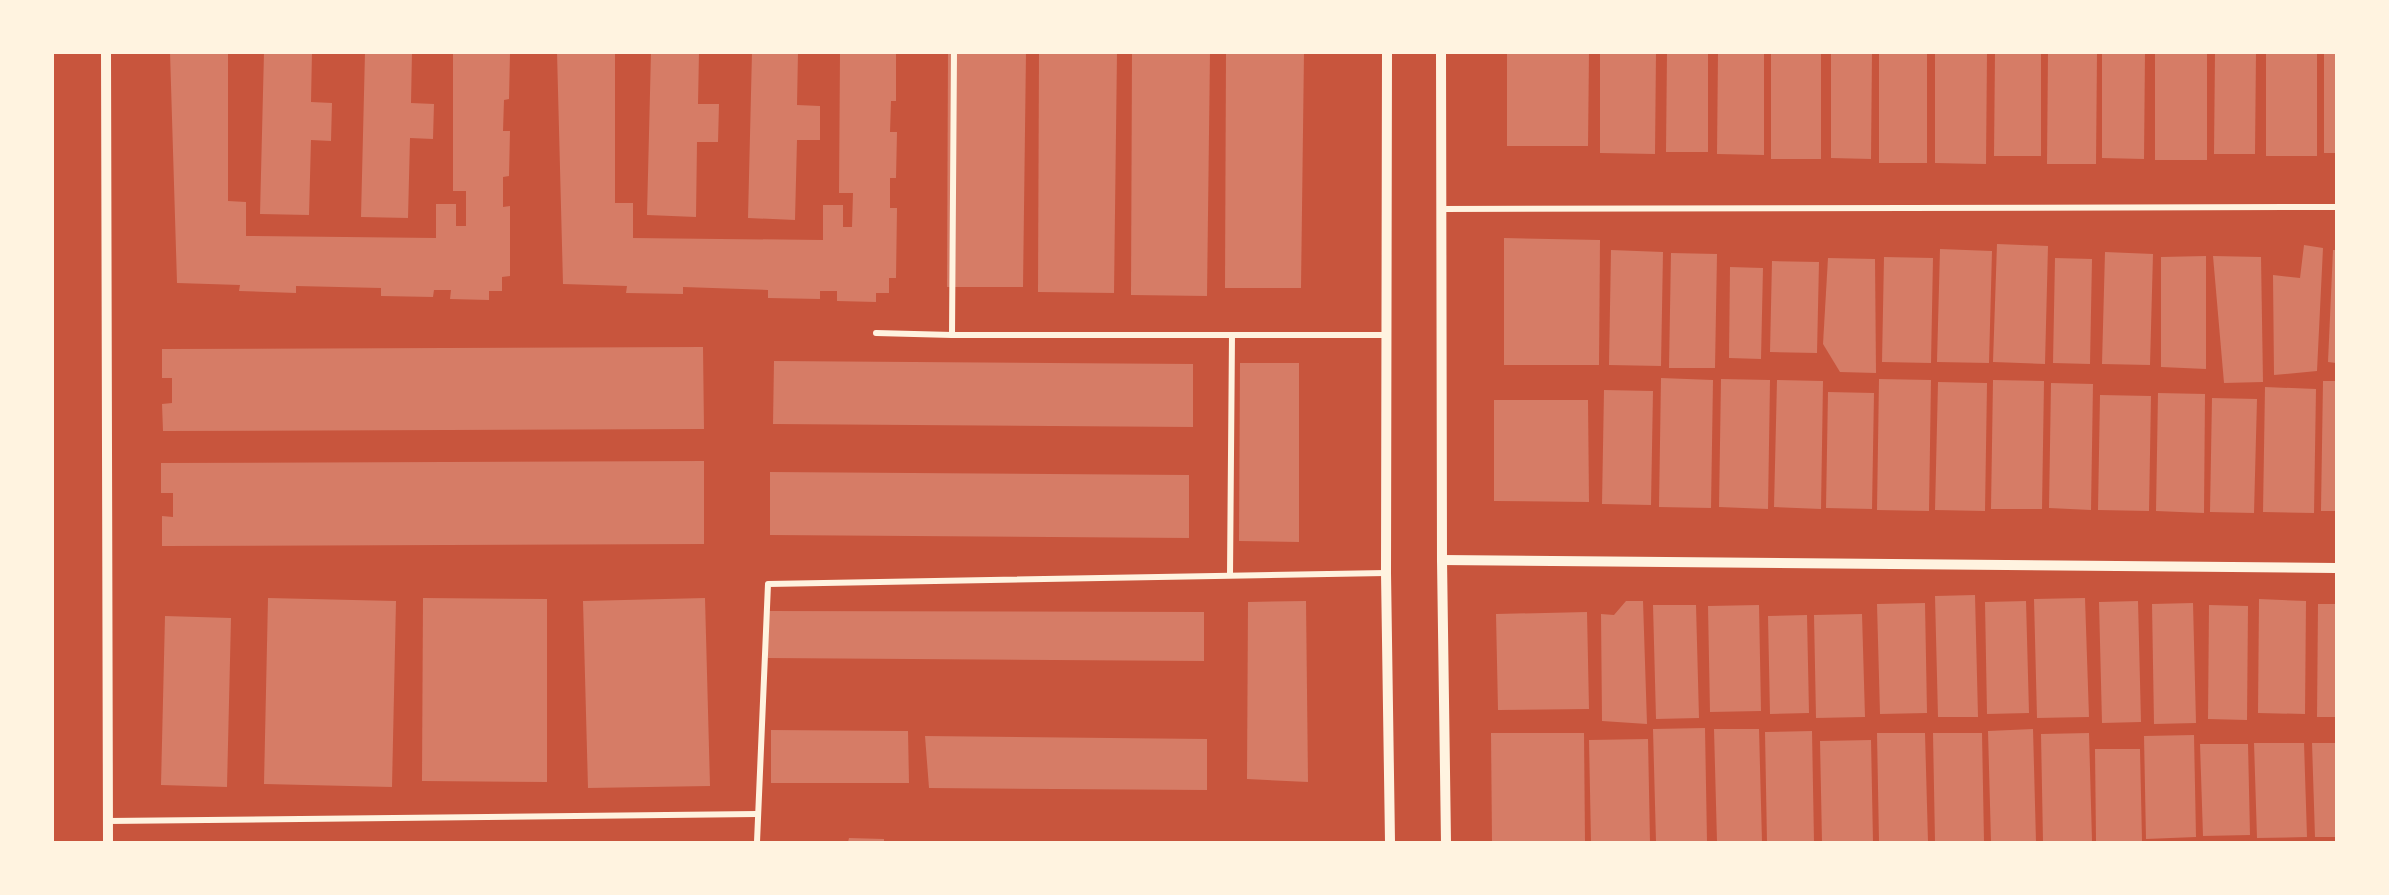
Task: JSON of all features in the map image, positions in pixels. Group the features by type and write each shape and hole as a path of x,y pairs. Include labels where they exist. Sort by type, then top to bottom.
{"street":[{"path":"106,52 108,843"},
{"path":"952,335 954,52"},
{"path":"1387,52 1386,573 1390,843"},
{"path":"1441,52 1442,560 1446,843"},
{"path":"1441,208 2337,207"},
{"path":"876,333 1386,335"},
{"path":"1230,575 1232,335"},
{"path":"1442,560 2337,568"},
{"path":"757,843 768,584 1386,573"},
{"path":"108,820 757,814"}],"building":[{"path":"170,52 228,52 228,201 246,202 246,236 436,238 436,204 456,204 456,226 466,226 466,191 453,191 453,52 510,53 509,99 504,100 503,131 510,131 509,176 503,177 503,207 510,206 510,276 502,277 502,291 489,291 489,300 450,299 451,290 434,290 433,297 381,296 381,288 296,286 296,293 239,291 240,285 177,283"},
{"path":"264,52 312,52 311,102 332,103 331,141 311,140 309,215 260,214"},
{"path":"365,52 412,52 411,103 434,104 433,139 410,138 408,218 361,217"},
{"path":"557,52 615,52 615,203 633,203 633,238 823,240 823,205 843,205 843,227 852,227 853,193 839,193 840,52 896,54 896,101 891,101 890,132 897,132 896,178 890,178 890,208 897,208 896,278 889,278 889,293 876,293 876,302 837,301 837,291 820,291 820,299 768,298 768,290 683,287 683,294 626,293 627,286 563,284"},
{"path":"651,52 699,52 698,104 719,104 718,142 697,142 696,217 647,215"},
{"path":"752,52 798,52 797,105 820,106 820,140 797,140 795,220 748,218"},
{"path":"948,52 1026,52 1023,287 947,287"},
{"path":"1039,52 1117,52 1114,293 1038,292"},
{"path":"1132,52 1210,52 1207,296 1131,295"},
{"path":"1226,52 1304,52 1301,288 1225,288"},
{"path":"1507,52 1589,52 1588,146 1507,146"},
{"path":"1600,52 1656,52 1655,154 1600,153"},
{"path":"1667,52 1708,52 1708,152 1666,152"},
{"path":"1718,52 1764,52 1764,155 1717,154"},
{"path":"1771,52 1821,52 1821,159 1771,159"},
{"path":"1831,52 1872,52 1871,159 1831,158"},
{"path":"1879,52 1927,52 1927,163 1879,163"},
{"path":"1935,52 1987,52 1986,164 1935,163"},
{"path":"1995,52 2041,52 2041,156 1994,156"},
{"path":"2048,52 2097,52 2096,164 2047,164"},
{"path":"2102,52 2145,52 2144,159 2102,158"},
{"path":"2155,52 2207,52 2207,160 2155,160"},
{"path":"2215,52 2256,52 2255,154 2214,154"},
{"path":"2266,52 2317,52 2317,156 2266,156"},
{"path":"2324,52 2336,52 2336,153 2324,153"},
{"path":"1504,238 1600,240 1599,365 1504,365"},
{"path":"1997,244 2048,246 2045,364 1993,362"},
{"path":"2304,245 2323,248 2317,371 2274,375 2273,275 2300,278"},
{"path":"1940,249 1992,251 1989,363 1937,362"},
{"path":"1611,250 1663,252 1661,366 1609,365"},
{"path":"2333,250 2336,250 2336,363 2328,362"},
{"path":"2105,252 2153,254 2150,365 2102,364"},
{"path":"1671,253 1717,254 1715,368 1669,368"},
{"path":"2206,256 2206,369 2161,367 2161,257"},
{"path":"2213,256 2261,257 2263,382 2224,383"},
{"path":"1884,257 1933,258 1931,363 1882,362"},
{"path":"1828,258 1875,259 1876,373 1840,372 1823,344"},
{"path":"2055,258 2092,259 2090,364 2053,363"},
{"path":"1772,261 1819,262 1817,353 1770,352"},
{"path":"1730,267 1763,268 1761,359 1729,358"},
{"path":"703,347 704,429 163,431 162,404 172,403 172,378 162,378 162,349"},
{"path":"774,361 1193,364 1193,427 773,424"},
{"path":"1240,363 1299,363 1299,542 1239,541"},
{"path":"1661,378 1713,380 1711,508 1659,507"},
{"path":"1721,379 1770,380 1768,509 1719,507"},
{"path":"1879,379 1931,380 1929,511 1877,510"},
{"path":"1777,380 1823,381 1821,509 1774,507"},
{"path":"1993,380 2044,381 2042,509 1991,509"},
{"path":"2323,381 2336,381 2336,511 2321,511"},
{"path":"1938,382 1987,383 1985,511 1935,510"},
{"path":"2051,383 2093,384 2091,510 2049,508"},
{"path":"2265,387 2316,389 2314,513 2263,512"},
{"path":"1604,390 1653,391 1651,505 1602,504"},
{"path":"1828,392 1874,393 1872,509 1826,508"},
{"path":"2158,393 2205,394 2204,513 2156,511"},
{"path":"2100,395 2151,396 2149,511 2098,510"},
{"path":"2212,398 2257,399 2254,513 2210,512"},
{"path":"1494,400 1588,400 1589,502 1494,501"},
{"path":"704,461 704,544 162,546 162,516 173,517 173,493 161,493 161,463"},
{"path":"770,472 1189,475 1189,538 770,535"},
{"path":"1975,595 1978,717 1938,717 1935,596"},
{"path":"268,598 396,601 392,787 264,784"},
{"path":"423,598 547,599 547,782 422,781"},
{"path":"705,598 710,786 588,788 583,601"},
{"path":"2085,598 2089,717 2037,718 2034,599"},
{"path":"2259,599 2306,601 2305,714 2258,713"},
{"path":"1306,601 1308,782 1247,779 1248,602"},
{"path":"1626,601 1643,601 1647,724 1602,721 1601,614 1614,615"},
{"path":"2026,601 2029,713 1987,714 1985,602"},
{"path":"2138,601 2141,722 2102,723 2099,602"},
{"path":"1925,603 1927,713 1880,714 1877,604"},
{"path":"2193,603 2196,723 2154,724 2152,604"},
{"path":"2318,604 2336,604 2336,717 2317,717"},
{"path":"1653,605 1696,605 1699,718 1656,719"},
{"path":"1759,605 1761,711 1710,712 1708,606"},
{"path":"2209,605 2248,606 2247,720 2208,719"},
{"path":"764,611 1204,612 1204,661 768,658"},
{"path":"1587,612 1589,709 1498,710 1496,614"},
{"path":"1862,614 1865,717 1816,718 1814,615"},
{"path":"1807,615 1809,713 1770,714 1768,616"},
{"path":"165,616 231,618 227,787 161,785"},
{"path":"1705,728 1707,842 1656,842 1653,729"},
{"path":"1714,729 1759,729 1762,842 1717,842"},
{"path":"2033,729 2036,842 1991,842 1988,731"},
{"path":"771,730 908,731 909,783 771,783"},
{"path":"1812,731 1814,842 1767,842 1765,732"},
{"path":"1491,733 1584,733 1585,842 1492,842"},
{"path":"1877,733 1925,733 1928,842 1879,842"},
{"path":"1933,733 1982,733 1984,842 1935,842"},
{"path":"2089,733 2092,841 2043,842 2041,734"},
{"path":"2194,735 2196,837 2146,839 2144,736"},
{"path":"925,736 1207,739 1207,790 929,788"},
{"path":"1648,739 1650,842 1591,842 1589,740"},
{"path":"1871,740 1873,842 1822,842 1820,741"},
{"path":"2254,743 2304,743 2307,837 2257,838"},
{"path":"2312,743 2336,743 2336,837 2315,837"},
{"path":"2200,744 2248,744 2250,835 2203,836"},
{"path":"2095,749 2140,749 2142,841 2096,841"},
{"path":"849,838 884,839 884,842 848,842"}]}
